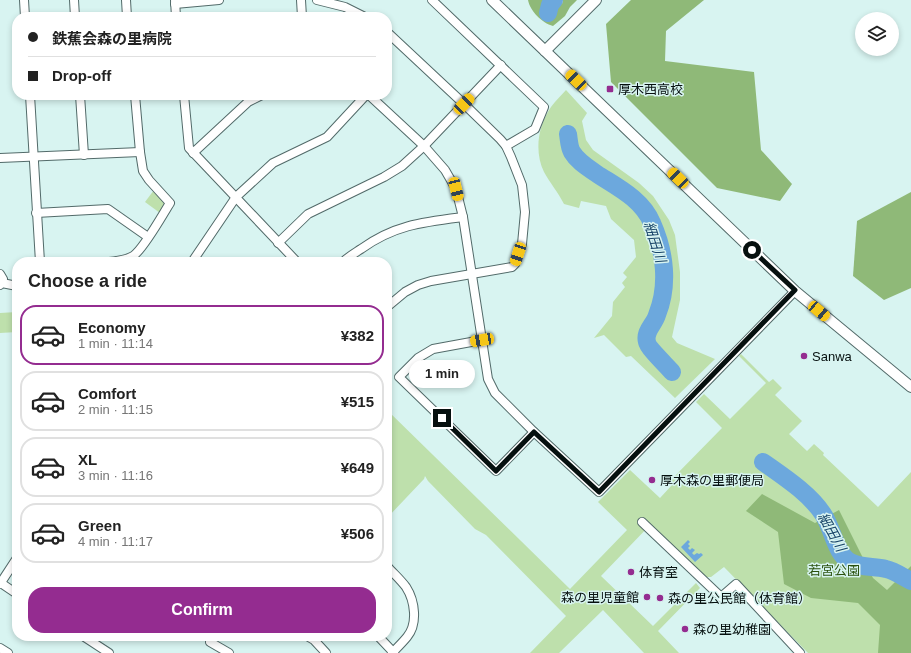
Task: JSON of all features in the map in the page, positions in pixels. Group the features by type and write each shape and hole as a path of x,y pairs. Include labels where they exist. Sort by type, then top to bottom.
{"street":[{"path":"24,0 25,12"},
{"path":"74,0 75,12"},
{"path":"126,0 127,12"},
{"path":"176,12 175,2 219,0"},
{"path":"300,0 301,12"},
{"path":"317,0 345,7 355,12"},
{"path":"432,0 544,107 535,129 506,146"},
{"path":"492,0 795,290 911,387"},
{"path":"545,51 596,0"},
{"path":"392,37 464,104 506,146 522,185 525,212 522,244 515,264 512,267 431,281 418,285 405,292 392,303"},
{"path":"278,243 308,214 384,177 402,166 424,146 501,65"},
{"path":"30,100 40,257"},
{"path":"80,100 84,155"},
{"path":"130,257 134,255 148,237 170,203 149,180 143,171 135,100"},
{"path":"184,100 189,148 291,257"},
{"path":"193,153 252,100"},
{"path":"195,257 236,197 273,163 327,137 361,100"},
{"path":"374,100 424,146 445,170 456,189 463,217 488,379 495,393 534,432 599,492 795,290"},
{"path":"0,158 140,152"},
{"path":"36,213 108,209 148,237"},
{"path":"350,257 373,240 400,228 419,222 463,217"},
{"path":"0,274 3,278 1,284 12,285"},
{"path":"482,340 433,349 418,358 399,377 496,471 534,432"},
{"path":"642,522 721,597 736,584 800,653"},
{"path":"12,566 0,584 12,591"},
{"path":"382,641 393,653 410,633 414,621 414,614 409,593 405,586 392,572"},
{"path":"91,641 110,653"},
{"path":"210,641 229,653"},
{"path":"315,641 326,653"},
{"path":"0,648 8,653"}],"green space":[{"path":"528,0 553,0 552,6 562,4 563,0 577,0 570,7 565,16 553,26 537,16 531,8"},
{"path":"631,0 704,0 666,31 665,61 754,72 761,150 792,184 780,201 717,188 611,82 606,24"},
{"path":"566,90 587,113 582,121 586,140 593,150 639,183 653,196 669,220 675,235 680,272 680,300 672,337 677,343 715,359 675,398 631,356 626,357 604,335 594,338 612,316 613,302 625,287 622,283 627,277 623,273 636,257 634,240 611,219 606,206 581,201 579,208 564,204 544,172 538,147 540,130 551,107"},
{"path":"154,190 164,201 165,206 160,213 145,202"},
{"path":"911,192 911,288 884,300 853,276 857,221"},
{"path":"12,312 12,332 0,333 0,313"},
{"name":"若宮公園","path":"741,354 769,382 773,379 782,388 775,395 802,421 789,434 807,451 814,444 824,453 823,455 878,507 911,472 911,653 808,653 724,567 711,577 706,577 651,524 601,576 653,626 696,583 700,588 658,631 679,653 644,653 603,610 559,653 530,653 566,616 486,535 475,529 428,481 425,476 424,479 392,513 392,415 570,589 627,530 598,502 630,470 660,498 672,485 669,482 722,428 696,402 704,394 730,419 766,383 739,356"},
{"path":"762,494 815,523 839,510 873,578 887,590 911,566 911,653 878,653 880,625 858,603 811,598 784,584 778,532 746,511"}],"water":[{"path":"688,540 690,542 688,544 690,546 688,548 690,550 692,548 695,550 692,553 694,555 701,553 703,555 695,562 681,547"}],"waterway":[{"name":"細田川","path":"548,13 550,5 554,0"},
{"name":"細田川","path":"568,134 571,150 574,156 586,167 621,189 635,200 648,215 652,223 660,245 664,269 664,280 661,304 656,319 648,331 646,338 648,345 672,372"},
{"name":"細田川","path":"763,462 796,486 817,506 823,514 838,547 845,558 854,564 889,570 911,581"}],"place":[{"name":"厚木西高校","path":"610,89"},
{"name":"Sanwa","path":"804,356"},
{"name":"厚木森の里郵便局","path":"652,480"},
{"name":"体育室","path":"631,572"},
{"name":"森の里児童館","path":"647,597"},
{"name":"森の里公民館（体育館）","path":"660,598"},
{"name":"森の里幼稚園","path":"685,629"}],"route":[{"path":"442,418 496,471 534,432 599,492 795,290 752,250"}]}
